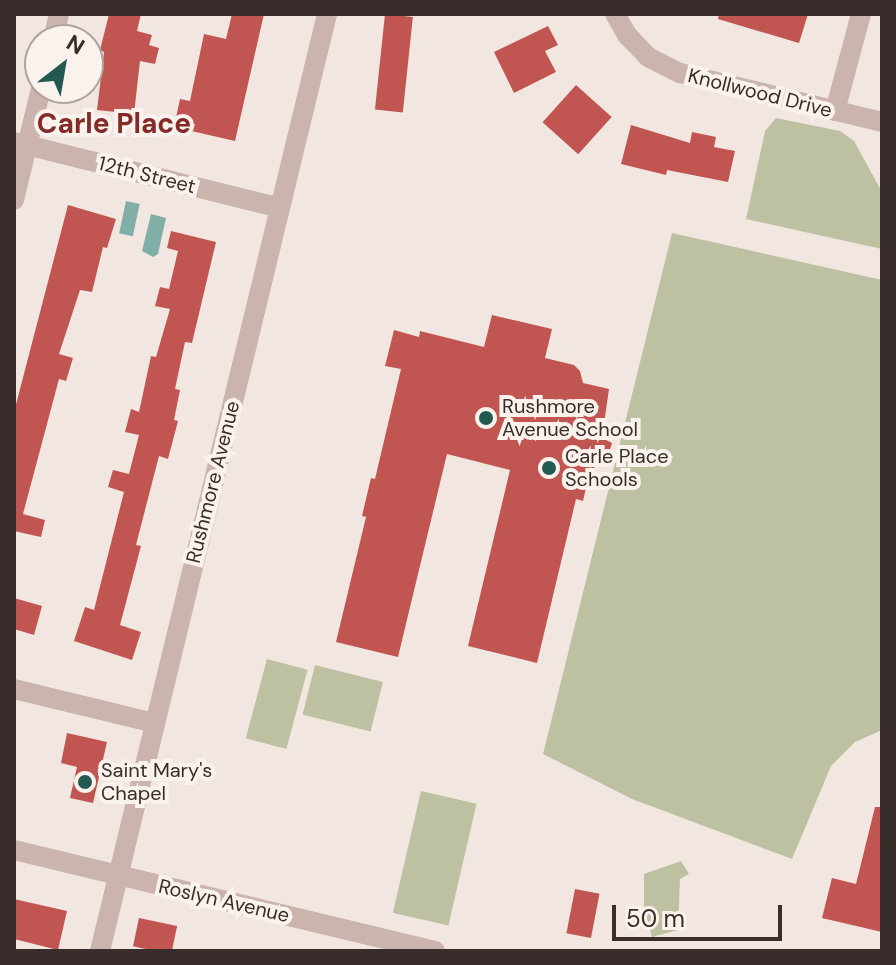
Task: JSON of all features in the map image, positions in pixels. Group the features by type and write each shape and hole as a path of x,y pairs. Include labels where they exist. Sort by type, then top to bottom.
{"street":[{"name":"Rushmore Avenue","path":"100,951 327,14"},
{"name":"Knollwood Drive","path":"615,14 627,35 648,57 680,73 882,122"},
{"path":"835,111 861,14"},
{"path":"14,200 21,143 35,104"},
{"name":"12th Street","path":"21,143 280,208"},
{"path":"14,689 155,723"},
{"name":"Roslyn Avenue","path":"14,850 435,951"}],"green space":[{"path":"776,118 840,131 854,141 882,192 882,249 746,219 765,131"},
{"path":"672,233 882,280 882,730 855,742 831,766 792,859 632,799 543,754"},
{"path":"267,659 308,670 286,749 246,738"},
{"path":"315,665 383,682 371,731 303,714"},
{"path":"421,791 477,804 448,926 393,913"},
{"path":"681,861 689,874 680,879 678,930 652,937 644,909 644,874"}],"water":[{"path":"126,201 140,204 133,236 119,233"},
{"path":"151,214 166,218 158,254 153,257 142,251"}],"building":[{"path":"109,14 141,14 137,31 152,35 149,45 159,48 155,64 140,61 134,114 97,110 98,104 104,104 104,34"},
{"path":"232,14 264,14 235,141 174,127 180,99 190,101 204,34 226,39"},
{"path":"385,14 413,17 403,112 375,109"},
{"path":"719,14 808,14 799,43 718,19"},
{"path":"548,26 558,45 545,51 556,72 514,93 494,52"},
{"path":"576,85 612,117 578,154 543,122"},
{"path":"631,125 690,143 692,132 716,137 714,147 735,151 728,182 667,170 666,175 621,164"},
{"path":"68,205 116,219 107,248 103,247 92,292 80,290 59,354 73,358 66,381 59,379 23,514 45,520 41,537 14,531 14,412"},
{"path":"171,231 216,242 192,343 185,342 175,389 180,390 174,420 178,421 168,459 159,456 136,545 141,546 120,625 141,632 132,660 74,641 85,607 94,610 124,492 108,487 113,470 129,474 139,435 125,432 131,409 139,412 151,356 156,357 170,309 155,306 160,287 169,289 178,251 167,248"},
{"path":"492,315 552,329 545,358 574,365 580,371 583,383 609,389 602,438 612,443 609,453 596,462 592,475 589,475 583,501 576,499 537,663 468,646 510,470 447,454 398,657 336,642 366,517 362,516 371,478 375,479 401,369 385,366 394,330 419,337 420,331 484,347"},
{"path":"14,598 42,606 34,635 14,629"},
{"name":"Saint Mary's Chapel","path":"67,733 107,742 93,803 70,798 77,767 61,763"},
{"path":"875,807 882,807 882,932 822,918 832,878 856,884"},
{"path":"575,889 600,894 591,938 566,933"},
{"path":"14,899 67,911 58,950 14,939"},
{"path":"139,918 177,926 172,951 133,946"}],"place":[{"name":"Rushmore Avenue School","path":"486,418"},
{"name":"Carle Place Schools","path":"549,468"},
{"name":"Saint Mary's Chapel","path":"85,782"}],"district":[{"name":"Carle Place","path":"114,124"}]}
